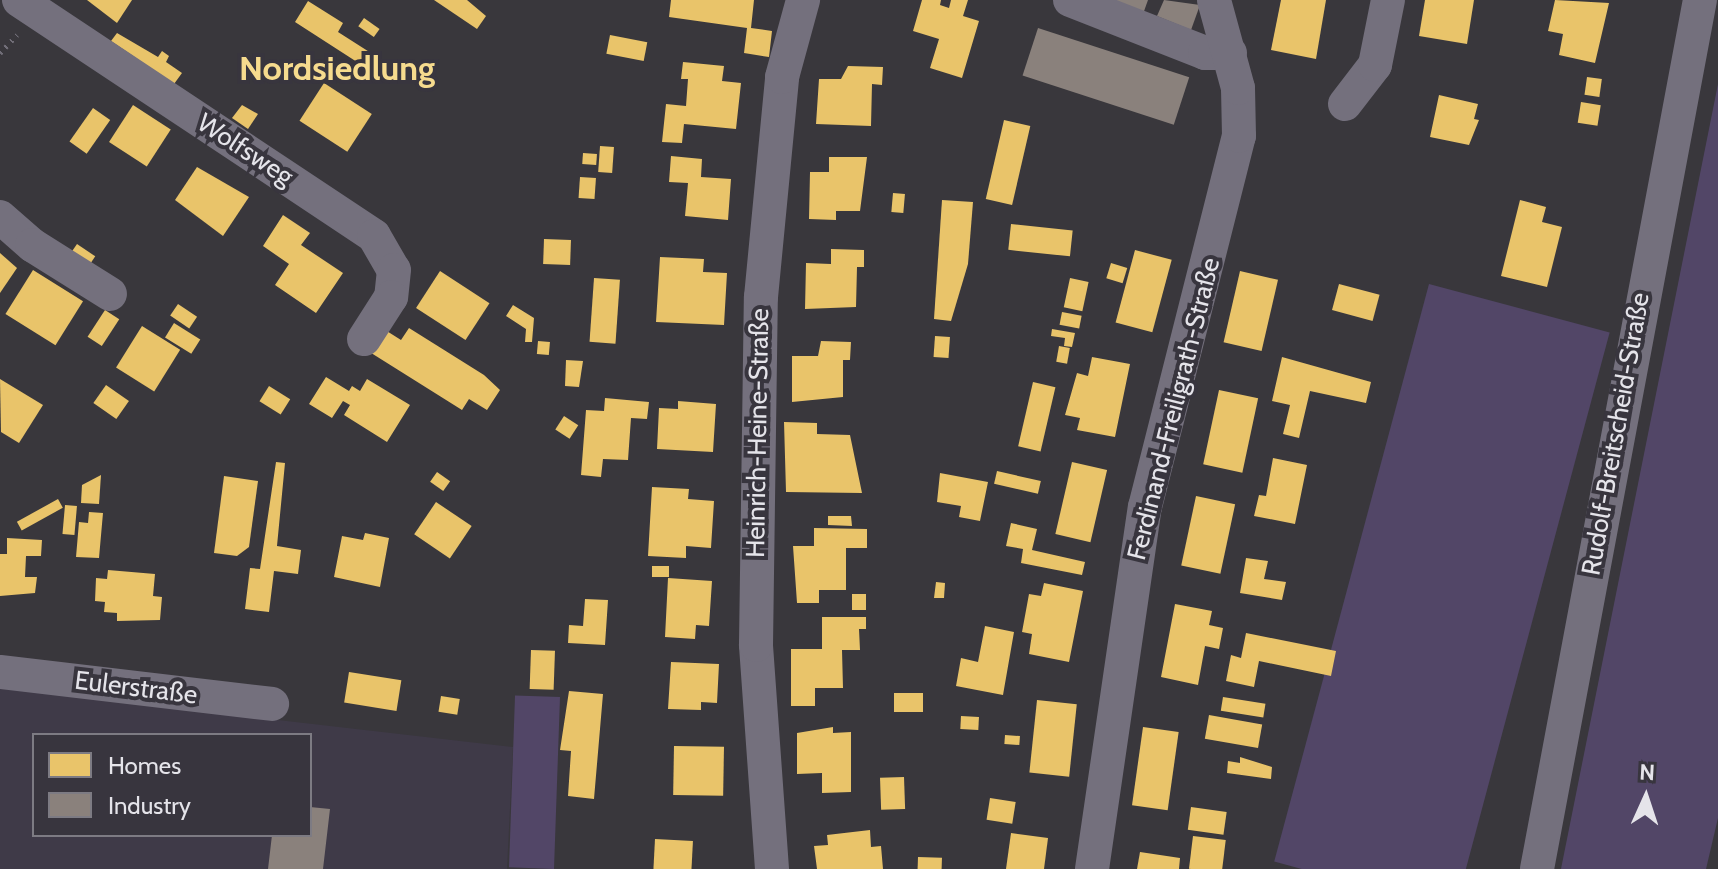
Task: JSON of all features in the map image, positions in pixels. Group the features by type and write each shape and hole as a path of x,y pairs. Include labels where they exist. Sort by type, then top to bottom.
{"street":[{"path":"0,12 12,0"},
{"name":"Wolfsweg","path":"19,0 374,236 394,270 391,297 364,339"},
{"name":"Heinrich-Heine-Straße","path":"772,869 756,645 761,297 782,77 803,0"},
{"path":"1070,0 1205,53 1230,53"},
{"name":"Ferdinand-Freiligrath-Straße","path":"1092,869 1145,507 1239,136 1238,88 1214,0"},
{"path":"1345,104 1375,65 1388,0"},
{"name":"Rudolf-Breitscheid-Straße","path":"1537,869 1700,0"},
{"path":"0,217 32,245 110,294"},
{"name":"Eulerstraße","path":"0,672 272,704"}],"shaded area":[{"path":"1718,84 1718,818 1706,869 1561,869"},
{"path":"1429,284 1610,332 1466,869 1302,869 1274,862"},
{"path":"0,688 513,747 507,869 0,869"},
{"path":"515,695 560,697 554,869 509,867"}],"building: Homes":[{"path":"87,0 132,0 117,23"},
{"path":"434,0 467,0 486,16 477,29"},
{"path":"671,0 754,0 751,28 772,31 769,57 744,53 747,28 669,17"},
{"path":"922,0 941,0 940,5 949,8 951,0 968,0 963,16 979,21 962,78 930,68 939,39 913,31"},
{"path":"1281,0 1326,0 1316,59 1271,50"},
{"path":"1425,0 1474,0 1467,44 1419,36"},
{"path":"1555,0 1609,3 1595,63 1559,55 1563,34 1548,31"},
{"path":"308,1 343,23 338,32 396,69 388,82 295,22"},
{"path":"364,18 380,29 374,37 358,26"},
{"path":"117,33 158,57 162,51 169,56 166,62 182,73 174,84 111,41"},
{"path":"610,35 647,42 644,61 606,54"},
{"path":"683,62 724,66 722,81 741,83 736,129 684,124 682,143 662,142 666,104 686,106 688,79 681,79"},
{"path":"848,66 883,67 882,85 872,84 871,126 816,124 819,79 841,79"},
{"path":"1587,77 1602,79 1599,97 1584,95"},
{"path":"324,83 372,114 347,152 299,121"},
{"path":"1439,95 1478,104 1474,119 1479,120 1469,145 1430,137"},
{"path":"1581,102 1601,105 1597,126 1578,123"},
{"path":"133,105 171,130 147,166 109,142"},
{"path":"242,105 258,114 248,129 232,118"},
{"path":"93,108 110,120 87,154 69,142"},
{"path":"1004,120 1030,126 1012,205 986,199"},
{"path":"600,146 614,147 612,173 598,172"},
{"path":"583,153 597,154 596,165 582,164"},
{"path":"671,156 702,159 701,177 731,179 728,220 685,216 688,183 669,182"},
{"path":"829,157 867,157 860,211 836,211 836,220 809,219 810,172 829,172"},
{"path":"197,167 249,197 223,236 175,200"},
{"path":"580,177 596,178 594,199 579,198"},
{"path":"893,193 905,194 903,213 891,212"},
{"path":"942,200 973,202 968,264 951,321 934,319"},
{"path":"1520,200 1546,207 1542,222 1562,227 1547,287 1501,276"},
{"path":"283,215 310,233 301,245 343,273 316,313 275,285 289,264 263,246"},
{"path":"1011,224 1073,230 1070,256 1008,250"},
{"path":"544,239 571,240 570,265 543,264"},
{"path":"77,244 95,256 89,265 71,253"},
{"path":"831,249 864,250 864,267 857,267 856,307 805,309 806,263 831,264"},
{"path":"1135,250 1172,260 1152,332 1116,322"},
{"path":"0,253 17,268 0,293"},
{"path":"660,257 704,259 703,272 727,273 724,325 656,322"},
{"path":"1111,263 1127,268 1123,283 1106,278"},
{"path":"33,270 83,301 55,345 5,314"},
{"path":"440,271 489,303 466,340 416,308"},
{"path":"1240,271 1278,280 1262,351 1224,342"},
{"path":"594,278 620,280 615,344 590,342"},
{"path":"1070,278 1089,282 1082,311 1064,307"},
{"path":"1339,284 1380,295 1373,321 1332,310"},
{"path":"178,304 197,317 189,328 170,316"},
{"path":"513,305 534,318 532,342 525,342 526,329 506,316"},
{"path":"105,310 119,319 102,346 88,337"},
{"path":"1062,312 1082,316 1079,329 1060,325"},
{"path":"174,323 200,339 191,354 165,337"},
{"path":"142,326 180,350 154,391 116,368"},
{"path":"382,328 401,340 409,328 484,375 500,390 487,410 469,399 462,410 368,351"},
{"path":"1052,329 1075,333 1072,347 1064,346 1065,338 1051,336"},
{"path":"935,336 950,337 948,358 934,357"},
{"path":"538,341 550,342 549,355 537,354"},
{"path":"821,341 851,342 850,360 843,360 843,397 792,402 792,356 818,356"},
{"path":"1059,346 1070,348 1067,364 1056,362"},
{"path":"1092,357 1130,364 1115,437 1077,430 1080,418 1065,415 1077,373 1088,376"},
{"path":"1282,357 1371,382 1366,403 1310,391 1299,438 1283,434 1290,405 1272,401"},
{"path":"566,360 583,361 579,387 565,386"},
{"path":"326,377 349,391 352,386 360,391 367,379 410,405 387,442 344,415 350,405 343,401 332,418 309,404"},
{"path":"0,379 43,405 19,443 1,432"},
{"path":"1033,382 1055,387 1041,451 1018,446"},
{"path":"106,385 129,401 116,419 93,403"},
{"path":"269,386 290,399 281,415 259,401"},
{"path":"1219,390 1258,398 1242,473 1203,464"},
{"path":"605,398 649,402 647,419 631,418 628,460 603,459 601,477 581,475 586,410 604,411"},
{"path":"678,401 716,404 713,452 657,449 659,408 678,409"},
{"path":"564,416 578,425 570,439 555,429"},
{"path":"784,422 817,423 817,434 850,435 862,493 786,492"},
{"path":"1273,458 1307,465 1295,524 1254,516 1259,495 1266,496"},
{"path":"276,462 285,463 277,546 301,550 298,574 274,571 269,612 245,609 250,568 260,569"},
{"path":"1072,462 1107,470 1090,542 1055,534"},
{"path":"997,471 1041,481 1038,494 994,484"},
{"path":"437,472 450,481 443,491 430,482"},
{"path":"940,473 988,482 980,521 959,517 961,506 937,502"},
{"path":"101,475 99,504 81,503 82,485"},
{"path":"224,476 258,481 249,547 237,556 214,553"},
{"path":"652,487 689,489 688,499 714,501 711,548 686,546 686,558 648,556"},
{"path":"1196,496 1235,504 1220,574 1181,565"},
{"path":"58,499 63,508 22,531 17,522"},
{"path":"436,502 472,526 450,558 414,534"},
{"path":"65,505 77,506 74,535 62,534"},
{"path":"89,512 103,513 99,558 76,557 79,522 88,523"},
{"path":"828,516 851,516 852,526 828,525"},
{"path":"1011,523 1037,529 1032,550 1085,562 1082,575 1021,563 1023,549 1006,546"},
{"path":"814,528 867,529 867,548 846,548 846,590 819,590 819,603 797,603 793,546 814,546"},
{"path":"365,533 389,538 380,587 334,577 342,536 363,540"},
{"path":"7,538 42,540 41,556 26,556 25,577 37,577 35,593 0,596 0,554 7,554"},
{"path":"1246,558 1268,561 1264,579 1286,582 1282,600 1240,593"},
{"path":"652,566 669,566 669,577 652,577"},
{"path":"108,570 155,574 153,596 162,597 160,620 117,621 117,613 104,612 105,602 95,601 96,578 107,579"},
{"path":"668,578 712,581 709,626 696,625 695,639 665,637"},
{"path":"936,582 945,583 944,598 934,598"},
{"path":"1044,583 1083,591 1069,662 1029,654 1032,634 1022,632 1029,594 1041,596"},
{"path":"852,594 866,594 866,610 852,610"},
{"path":"585,599 608,600 605,645 568,643 569,625 583,626"},
{"path":"1175,604 1212,611 1209,625 1223,628 1219,649 1205,646 1198,685 1161,677"},
{"path":"822,617 866,617 866,629 859,629 860,650 842,650 843,688 815,688 815,706 791,706 791,649 822,649"},
{"path":"985,626 1014,632 1003,695 956,686 961,658 978,662"},
{"path":"1246,633 1336,651 1331,676 1259,661 1254,687 1226,681 1231,655 1241,658"},
{"path":"531,650 555,651 554,690 530,689"},
{"path":"671,662 719,664 717,703 701,702 701,710 668,709"},
{"path":"349,672 401,680 396,711 344,703"},
{"path":"569,691 603,694 594,799 568,796 571,751 560,750"},
{"path":"894,693 923,693 923,712 894,712"},
{"path":"441,696 460,699 457,715 438,712"},
{"path":"1223,697 1265,704 1263,718 1221,711"},
{"path":"1037,700 1077,704 1069,777 1029,773"},
{"path":"1209,715 1262,724 1258,748 1205,739"},
{"path":"961,716 979,717 978,730 960,729"},
{"path":"833,727 833,733 851,732 851,792 822,793 822,773 797,774 797,733"},
{"path":"1143,727 1179,732 1168,810 1132,805"},
{"path":"1005,735 1020,736 1019,745 1004,744"},
{"path":"674,746 724,747 723,796 673,795"},
{"path":"1240,757 1272,767 1271,779 1227,773 1228,761 1240,763"},
{"path":"904,777 905,809 881,810 880,778"},
{"path":"990,798 1016,802 1012,824 987,820"},
{"path":"1191,807 1227,812 1223,835 1188,830"},
{"path":"870,830 871,847 881,846 883,869 817,869 814,846 828,845 827,835"},
{"path":"1011,833 1048,838 1044,869 1006,869"},
{"path":"1193,836 1226,840 1222,869 1189,869"},
{"path":"655,839 693,841 691,869 653,869"},
{"path":"1140,852 1180,858 1179,869 1137,869"},
{"path":"918,857 942,858 942,869 918,869"}],"building: Industry":[{"path":"1105,0 1148,0 1143,14"},
{"path":"1164,0 1200,5 1191,30 1157,16"},
{"path":"1038,28 1189,77 1174,125 1023,76"},
{"path":"312,807 330,809 323,869 268,869 272,837 312,837"}],"district":[{"name":"Nordsiedlung","path":"337,69"}]}
